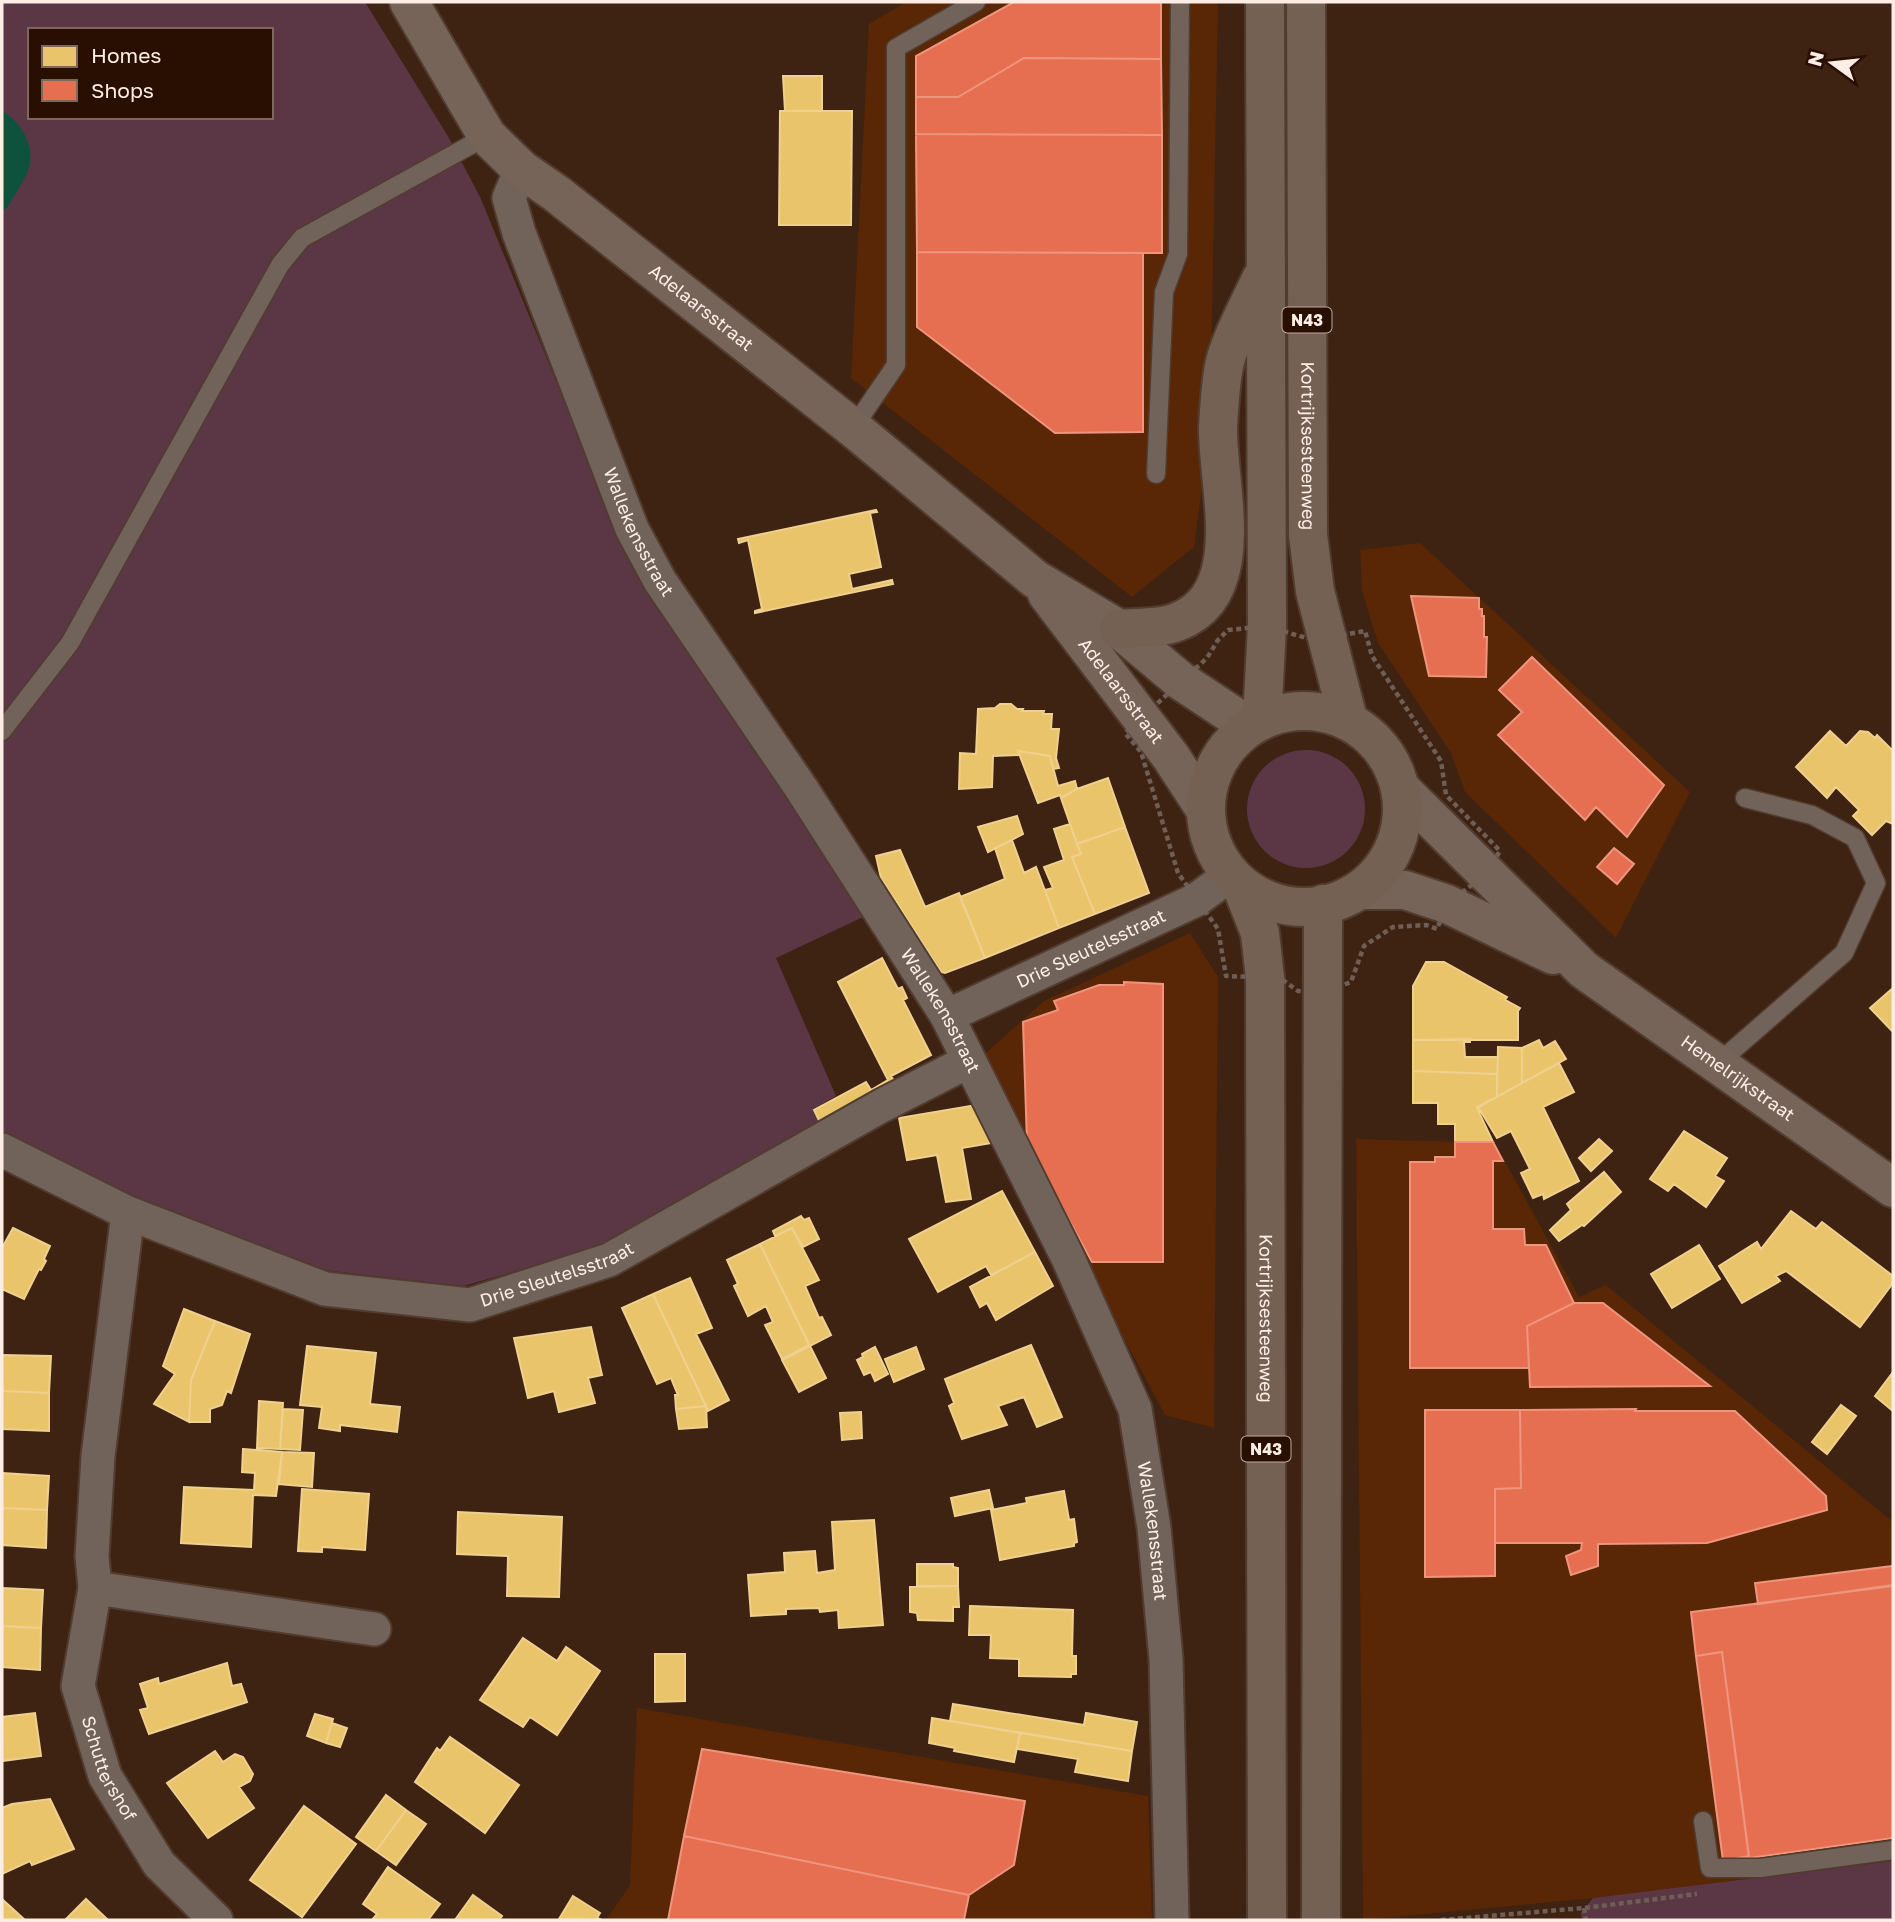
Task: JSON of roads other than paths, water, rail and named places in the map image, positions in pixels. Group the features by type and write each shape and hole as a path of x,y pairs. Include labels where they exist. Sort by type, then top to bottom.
{"main road":[{"name":"N43","path":"1256,723 1267,626 1265,2"},
{"name":"Kortrijksesteenweg","path":"1306,2 1308,535 1315,591 1348,719"},
{"name":"N43","path":"1119,629 1174,624 1191,616 1208,598 1218,581 1225,555 1218,427 1225,359 1266,268"},
{"path":"1203,806 1218,761 1256,723 1287,710 1348,719 1385,747 1402,790 1405,818 1391,860 1362,890 1323,904 1281,908 1237,882"},
{"name":"N43","path":"1203,806 1213,846 1237,882"},
{"name":"Kortrijksesteenweg","path":"1237,882 1259,933 1265,978 1267,1920"},
{"path":"1321,1920 1323,904"}],"street":[{"name":"Adelaarsstraat","path":"409,2 487,135 521,169 557,194 853,428 1035,579 1119,629 1181,681 1256,723"},
{"name":"Wallekensstraat","path":"521,169 509,198 519,233 632,530 660,581 801,788 947,1016 1068,1258 1135,1409 1154,1528 1166,1659 1172,1920"},
{"name":"Adelaarsstraat","path":"1035,579 1171,757 1203,806"},
{"name":"Hemelrijkstraat","path":"1402,790 1584,970 1893,1188"},
{"name":"Drie Sleutelsstraat","path":"947,1016 1237,882"},
{"name":"Hemelrijkstraat","path":"1362,890 1405,890 1447,904 1584,970"},
{"name":"Drie Sleutelsstraat","path":"2,1150 128,1213 325,1289 470,1305 609,1260 881,1106 969,1061"},
{"name":"Schuttershof","path":"128,1213 98,1456 92,1556 95,1588 78,1686 105,1776 159,1864 216,1920"},
{"path":"95,1588 374,1629"}],"lane":[{"path":"853,428 896,365 896,47 976,2"},
{"path":"1156,474 1164,292 1178,254 1180,2"},
{"path":"2,731 70,643 280,265 302,238 487,135"},
{"path":"1717,1064 1844,953 1876,883 1855,838 1812,815 1745,798"},
{"path":"1703,1821 1710,1868 1761,1868 1893,1850"}]}
